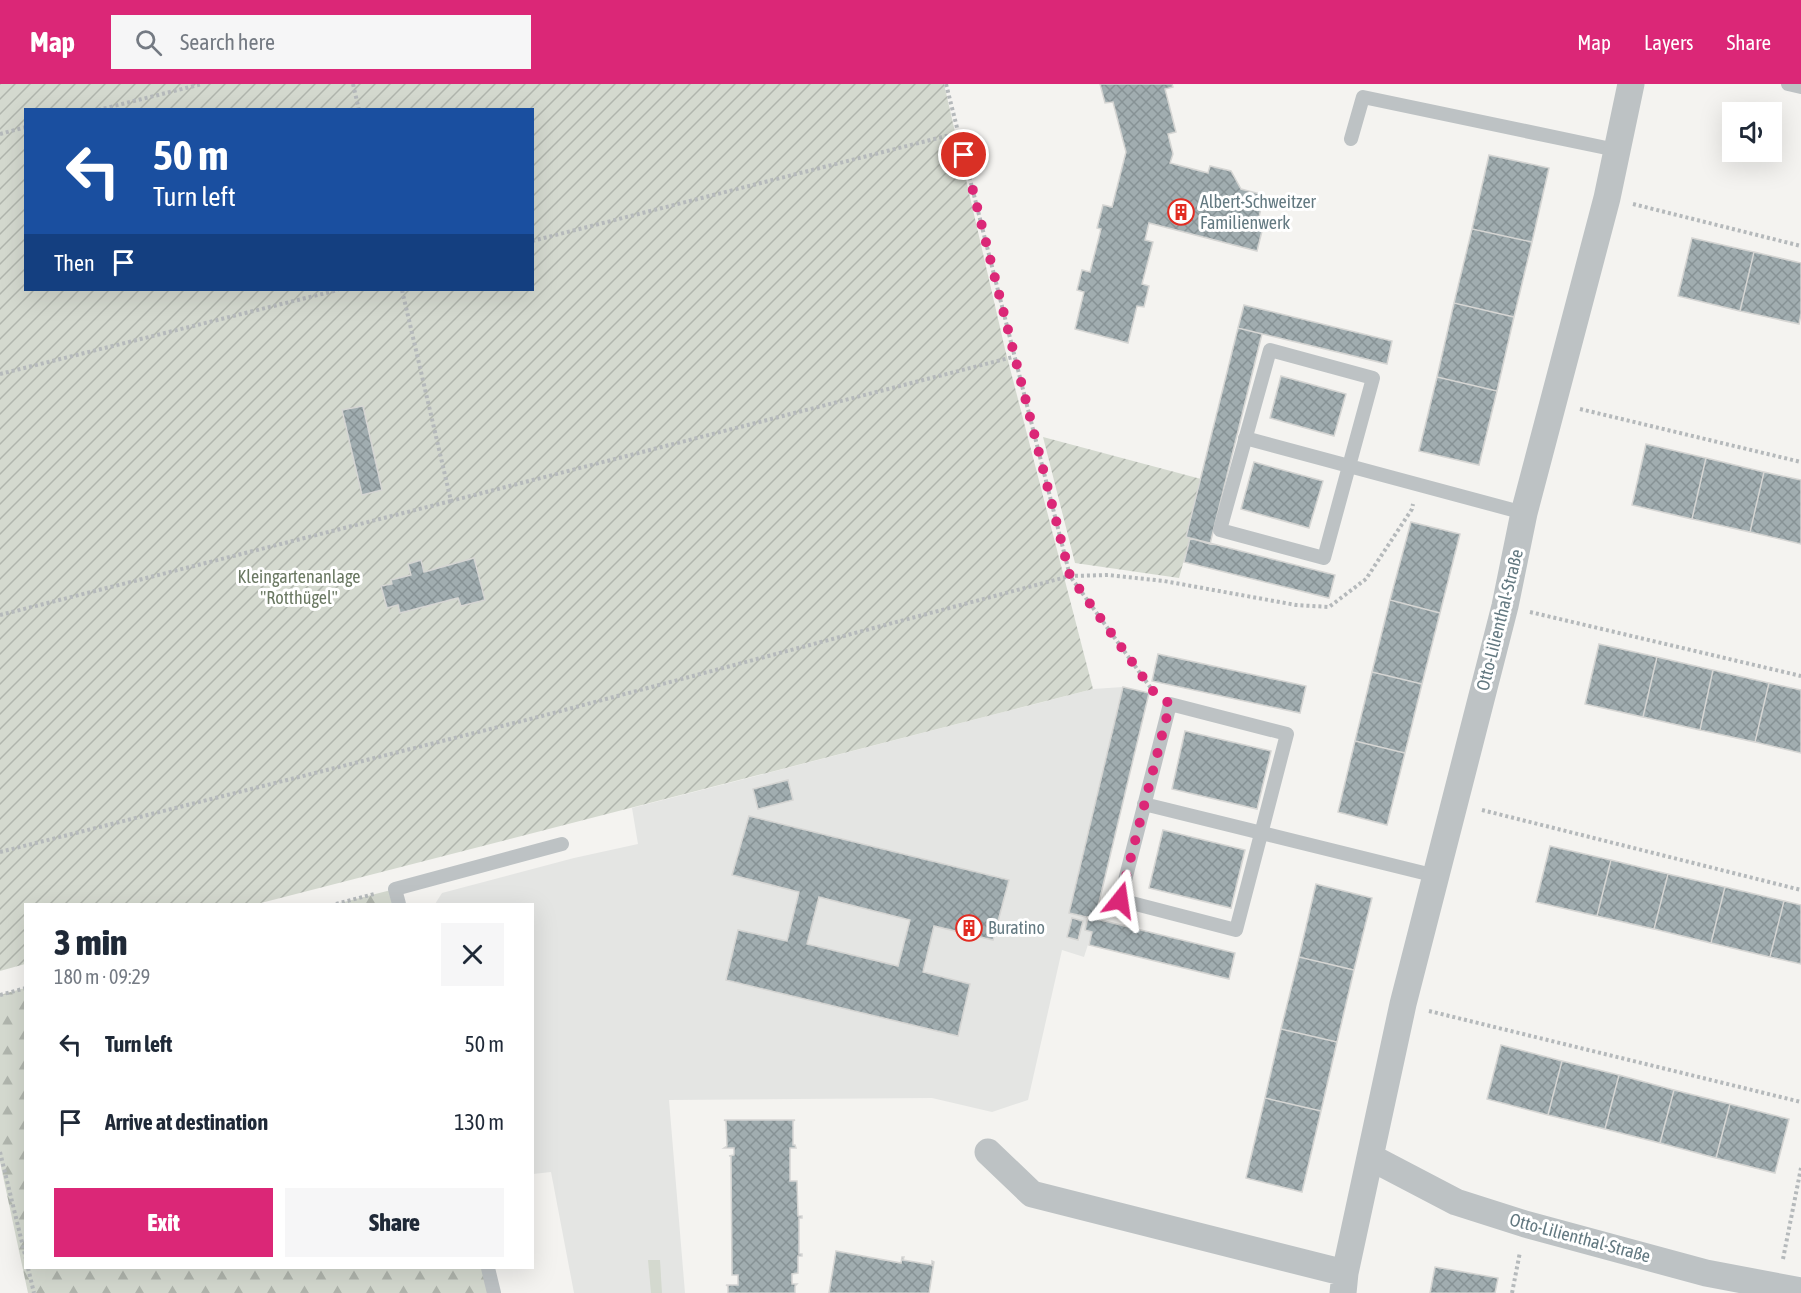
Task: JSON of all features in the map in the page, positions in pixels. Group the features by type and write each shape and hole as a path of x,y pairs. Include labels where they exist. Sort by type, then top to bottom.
{"street":[{"name":"Otto-Lilienthal-Straße","path":"988,1152 1032,1194 1344,1283 1403,1004 1505,606 1524,513 1607,198 1630,84"},
{"name":"Otto-Lilienthal-Straße","path":"1370,1157 1456,1202 1525,1224 1706,1273 1789,1289"}],"lane":[{"path":"1788,84 1801,87"},
{"path":"1351,139 1363,97 1616,150"},
{"path":"1270,350 1373,378 1324,558 1220,530 1245,438 1270,350"},
{"path":"1245,438 1524,513"},
{"path":"1170,704 1287,734 1236,930 1120,900 1144,804 1170,704"},
{"path":"1144,804 1436,876"},
{"path":"399,903 395,889 562,844"},
{"path":"488,1269 494,1293"}],"path":[{"path":"106,108 202,84"},
{"path":"353,84 359,108"},
{"path":"946,84 1070,576 1153,691 1170,704"},
{"path":"0,134 24,128"},
{"path":"534,240 958,133"},
{"path":"1607,198 1801,246"},
{"path":"0,374 334,291"},
{"path":"402,291 451,501"},
{"path":"0,615 1013,357"},
{"path":"1554,403 1801,462"},
{"path":"0,852 542,716 1070,576 1108,575 1164,581 1296,605 1329,607 1366,579 1412,509 1416,485"},
{"path":"1505,606 1801,676"},
{"path":"1454,803 1801,890"},
{"path":"340,903 395,889"},
{"path":"0,995 24,989"},
{"path":"1403,1004 1801,1102"},
{"path":"0,1152 24,1251"},
{"path":"1789,1289 1801,1168"},
{"path":"1512,1293 1525,1224"},
{"path":"28,1269 34,1293"}],"shaded area":[{"path":"1123,687 1069,912 1088,917 1092,932 1084,957 1062,950 1028,1100 992,1112 932,1098 669,1100 685,1293 574,1293 551,1172 534,1174 534,903 436,903 442,893 574,858 638,844 632,808 1093,689"}],"green space":[{"name":"Kleingartenanlage ''Rotthügel''","path":"0,84 944,84 1005,349 1093,689 261,903 24,903 24,964 0,971"},
{"path":"1043,437 1201,479 1186,537 1190,538 1179,578 1075,563"},
{"path":"395,889 399,903 340,903"},
{"path":"24,988 24,1269 488,1269 494,1293 28,1293 0,1162 0,995"},
{"path":"648,1260 660,1260 662,1293 651,1293"}],"building":[{"name":"Albert-Schweitzer Familienwerk","path":"1100,84 1172,84 1173,87 1165,89 1176,132 1168,134 1173,154 1170,163 1208,173 1210,166 1231,171 1241,189 1264,195 1259,217 1265,219 1257,251 1149,223 1145,240 1153,242 1142,284 1149,286 1144,307 1137,306 1128,343 1075,329 1084,292 1077,290 1082,270 1090,272 1101,229 1097,228 1103,205 1112,207 1126,152 1113,102 1105,103"},
{"path":"1489,155 1549,168 1532,242 1472,229"},
{"path":"1472,229 1532,242 1514,317 1454,303"},
{"path":"1692,238 1754,252 1740,311 1678,296"},
{"path":"1754,252 1801,263 1799,324 1740,311"},
{"path":"1454,303 1514,317 1497,391 1437,377"},
{"path":"1244,305 1392,341 1387,364 1238,328"},
{"path":"1238,328 1262,334 1210,544 1186,537"},
{"path":"1281,376 1346,394 1334,436 1270,418"},
{"path":"1437,377 1497,391 1479,465 1419,451"},
{"path":"363,406 382,490 362,495 342,410"},
{"path":"1646,444 1706,458 1692,519 1632,505"},
{"path":"1706,458 1764,472 1750,532 1692,519"},
{"path":"1254,462 1323,481 1309,528 1241,509"},
{"path":"1764,472 1801,480 1801,544 1750,532"},
{"path":"1411,522 1460,534 1440,613 1390,600"},
{"path":"1190,538 1335,575 1329,598 1184,562"},
{"path":"474,558 485,600 461,606 458,598 400,613 398,605 387,608 381,586 392,584 391,580 411,575 408,564 421,560 424,572"},
{"path":"1390,600 1440,613 1422,684 1372,672"},
{"path":"1599,644 1657,657 1643,717 1585,704"},
{"path":"1158,654 1306,686 1300,713 1152,681"},
{"path":"1657,657 1713,670 1700,730 1643,717"},
{"path":"1713,670 1769,683 1755,742 1700,730"},
{"path":"1372,672 1422,684 1405,753 1355,741"},
{"path":"1769,683 1801,690 1801,753 1755,742"},
{"path":"1123,687 1149,693 1095,919 1069,913"},
{"path":"1185,731 1271,751 1257,809 1172,789"},
{"path":"1355,741 1405,753 1387,825 1338,812"},
{"path":"788,780 793,800 758,809 753,789"},
{"name":"Buratino","path":"749,816 1009,880 993,940 934,926 923,972 970,984 958,1036 726,980 738,930 787,941 799,892 732,875","holes":["819,897 910,920 898,966 807,944"]},
{"path":"1163,830 1245,850 1231,908 1149,888"},
{"path":"1550,846 1611,860 1597,916 1536,902"},
{"path":"1611,860 1668,874 1654,929 1597,916"},
{"path":"1668,874 1725,887 1711,943 1654,929"},
{"path":"1316,884 1372,898 1354,970 1299,957"},
{"path":"1725,887 1784,901 1770,957 1711,943"},
{"path":"1784,901 1801,905 1801,964 1770,957"},
{"path":"1088,917 1235,953 1229,979 1089,945 1092,932 1085,930"},
{"path":"1072,918 1083,921 1078,940 1067,937"},
{"path":"1299,957 1354,970 1337,1042 1281,1029"},
{"path":"1281,1029 1337,1042 1321,1111 1265,1098"},
{"path":"1501,1045 1562,1061 1548,1115 1487,1099"},
{"path":"1562,1061 1619,1075 1605,1129 1548,1115"},
{"path":"1619,1075 1674,1090 1660,1143 1605,1129"},
{"path":"1674,1090 1730,1104 1716,1158 1660,1143"},
{"path":"1265,1098 1321,1111 1302,1192 1246,1178"},
{"path":"1730,1104 1789,1119 1775,1173 1716,1158"},
{"path":"724,1120 795,1120 793,1121 793,1145 796,1148 790,1148 790,1181 797,1181 798,1216 802,1216 799,1218 799,1254 802,1256 798,1256 798,1273 792,1274 792,1284 797,1284 795,1293 728,1293 726,1285 738,1285 738,1275 732,1275 731,1156 729,1156 734,1155 734,1148 724,1148 727,1146 726,1121"},
{"path":"836,1251 901,1263 902,1257 904,1257 903,1260 932,1265 932,1261 934,1262 929,1293 829,1293"},
{"path":"1435,1267 1498,1278 1495,1293 1430,1293"}],"place":[{"name":"Albert-Schweitzer Familienwerk","path":"1181,212"},
{"name":"Buratino","path":"969,928"}],"route":[{"path":"964,155 1013,357 1070,576 1153,691 1170,704 1120,900"}]}
